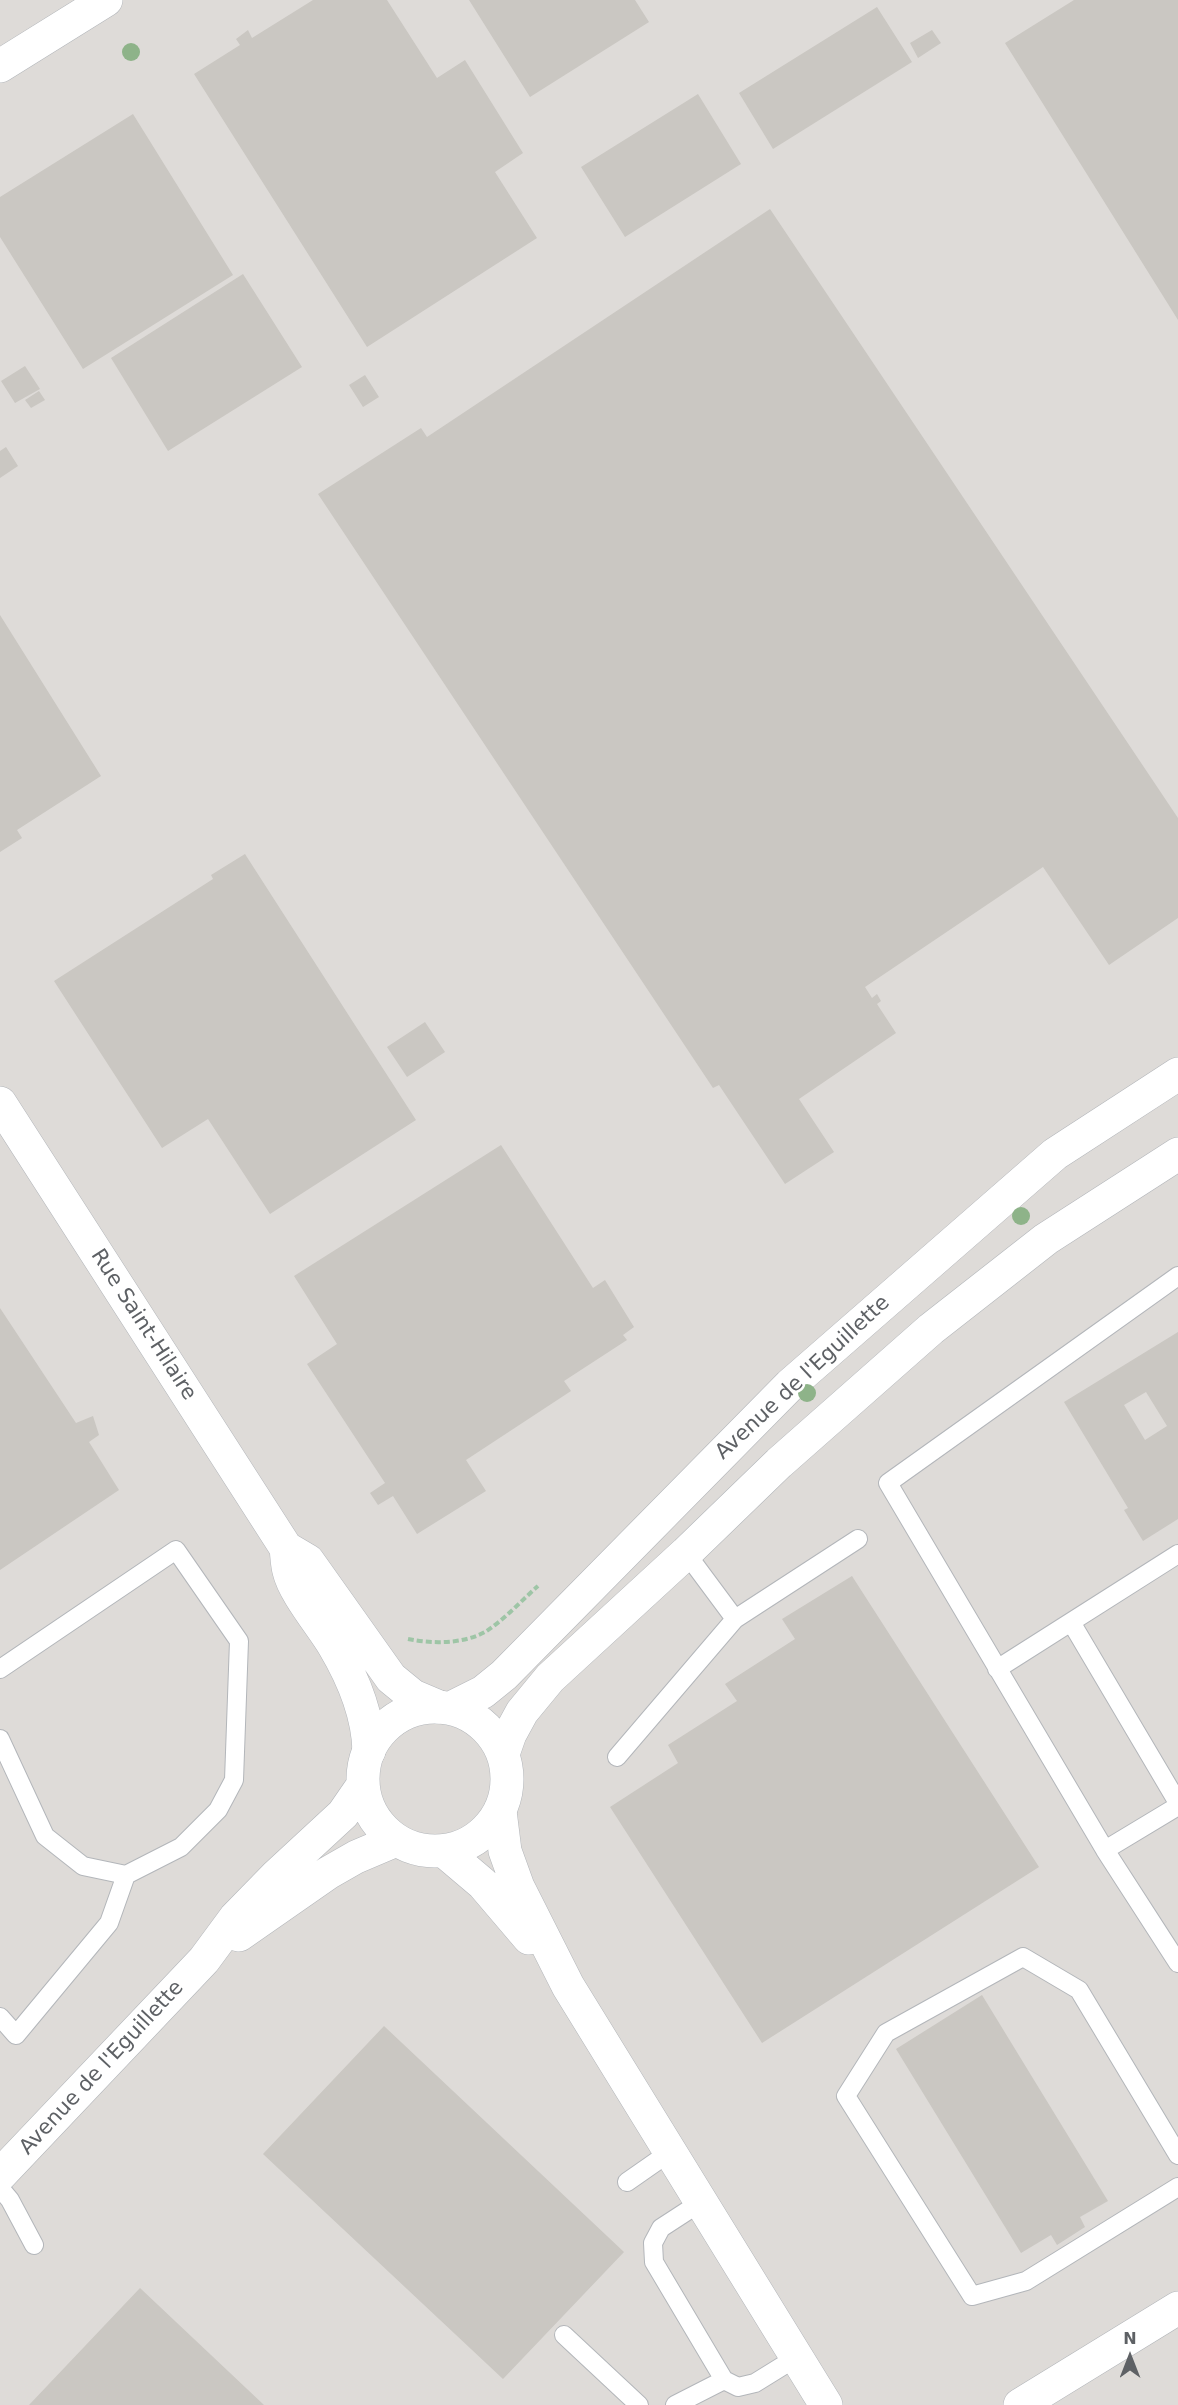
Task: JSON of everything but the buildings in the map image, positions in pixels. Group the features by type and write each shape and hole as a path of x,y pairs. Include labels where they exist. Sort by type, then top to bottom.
{"street":[{"path":"0,66 106,0"},
{"name":"Avenue de l'Eguillette","path":"445,1708 483,1692 504,1675 790,1385 1055,1154 1178,1074"},
{"name":"Rue Saint-Hilaire","path":"0,1103 286,1548 289,1573 317,1622 335,1647 357,1694 367,1720 369,1751"},
{"path":"503,1754 510,1734 522,1712 538,1691 779,1463 931,1329 1046,1239 1178,1154"},
{"name":"Rue Saint-Hilaire","path":"286,1548 308,1561 391,1678 413,1696 445,1708"},
{"path":"421,1708 445,1708 472,1717 496,1740 508,1773 506,1793 500,1811 486,1830 467,1844 444,1851 427,1851 396,1840 375,1821 367,1804 363,1785 364,1763 369,1751 386,1726 403,1714 421,1708"},
{"name":"Avenue de l'Eguillette","path":"0,2175 204,1960 249,1904 343,1814 363,1785"},
{"path":"500,1811 505,1851 518,1887 568,1986 826,2405"},
{"name":"Avenue de l'Eguillette","path":"204,1960 328,1873 356,1857 396,1840"},
{"path":"444,1851 483,1884 568,1986"},
{"path":"1020,2405 1178,2308"}],"lane":[{"path":"1178,1276 888,1483 1105,1850 1178,1963"},
{"path":"617,1757 735,1619 858,1539"},
{"path":"0,1669 176,1550 239,1641 234,1780 218,1810 181,1847 126,1875 83,1866 45,1836 0,1739"},
{"path":"686,1553 735,1619"},
{"path":"998,1669 1178,1554"},
{"path":"1071,1622 1178,1804 1105,1850"},
{"path":"0,2017 16,2035 109,1923 126,1875"},
{"path":"1178,2155 1078,1990 1023,1957 886,2033 846,2096 972,2296 1026,2281 1178,2187"},
{"path":"627,2182 670,2152"},
{"path":"0,2188 10,2200 34,2246"},
{"path":"701,2202 662,2228 653,2243 654,2262 724,2380 738,2387 755,2383 796,2357"},
{"path":"564,2335 639,2405"},
{"path":"675,2405 724,2380"}],"shaded area":[{"path":"0,0 1178,0 1178,2405 0,2405"}]}
